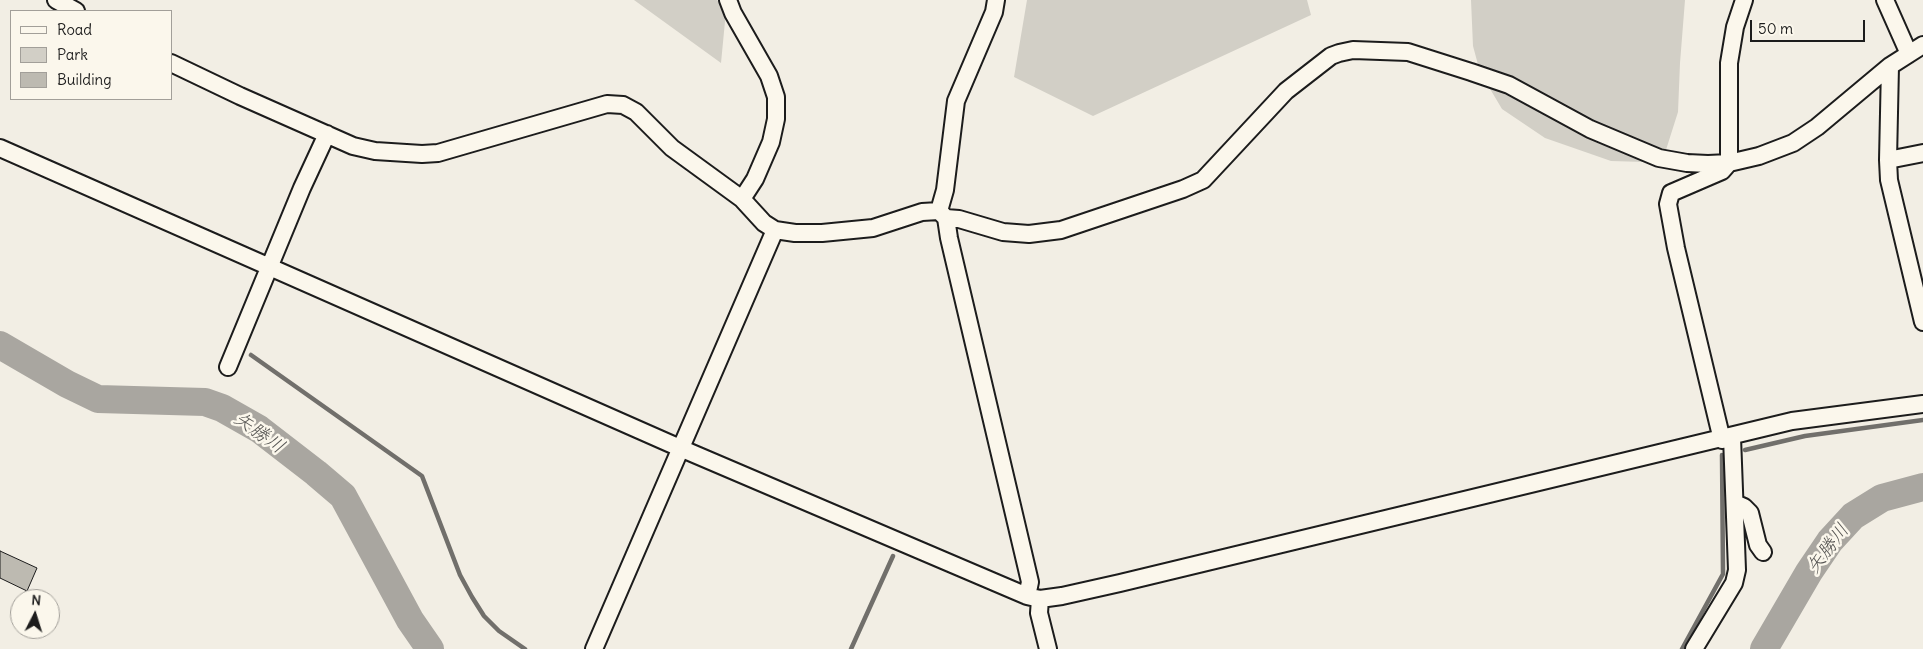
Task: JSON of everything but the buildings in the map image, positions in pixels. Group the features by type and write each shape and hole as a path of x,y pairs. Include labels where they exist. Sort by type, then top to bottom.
{"street":[{"path":"56,0 74,10"},
{"path":"728,0 733,13 769,76 776,97 776,119 771,142 755,179 742,199"},
{"path":"996,0 994,12 956,101 942,214 1030,582 1048,649"},
{"path":"1694,649 1734,582 1737,570 1735,503 1727,438 1676,248 1668,204 1671,192 1722,171 1730,163 1729,63 1735,27 1744,0"},
{"path":"1885,0 1908,54"},
{"path":"172,63 353,146 375,151 422,154 438,153 607,104 624,105 636,112 672,148 742,199 764,223 775,230 796,233 822,233 873,228 922,212 942,214 1003,232 1029,234 1061,230 1204,180 1286,91 1331,56 1352,50 1408,52 1481,75 1509,85 1590,128 1659,158 1687,163 1730,163 1759,156 1793,143 1817,127 1890,66 1923,45"},
{"path":"1890,66 1889,180 1923,322"},
{"path":"228,367 327,134"},
{"path":"0,148 680,448 1034,598 1062,596 1130,581 1792,421 1923,404"},
{"path":"1888,160 1923,153"},
{"path":"594,649 775,230"},
{"path":"1735,503 1744,507 1750,513 1758,545 1763,552"}],"green space":[{"path":"634,0 717,0 726,11 721,63"},
{"path":"1027,0 1307,0 1311,15 1093,116 1014,77"},
{"path":"1471,0 1685,0 1678,112 1665,153 1645,162 1611,161 1545,138 1502,109 1480,72 1473,46"}],"waterway":[{"name":"矢勝川","path":"0,345 67,384 98,399 205,402 222,408 259,429 343,496 410,620 430,649"},
{"path":"251,355 422,476 460,575 472,597 484,616 499,631 525,649"},
{"path":"1745,450 1805,436 1923,420"},
{"path":"1682,649 1723,574 1722,455"},
{"name":"矢勝川","path":"1764,649 1809,572 1830,541 1853,516 1882,498 1923,487"},
{"path":"851,649 893,556"}]}
